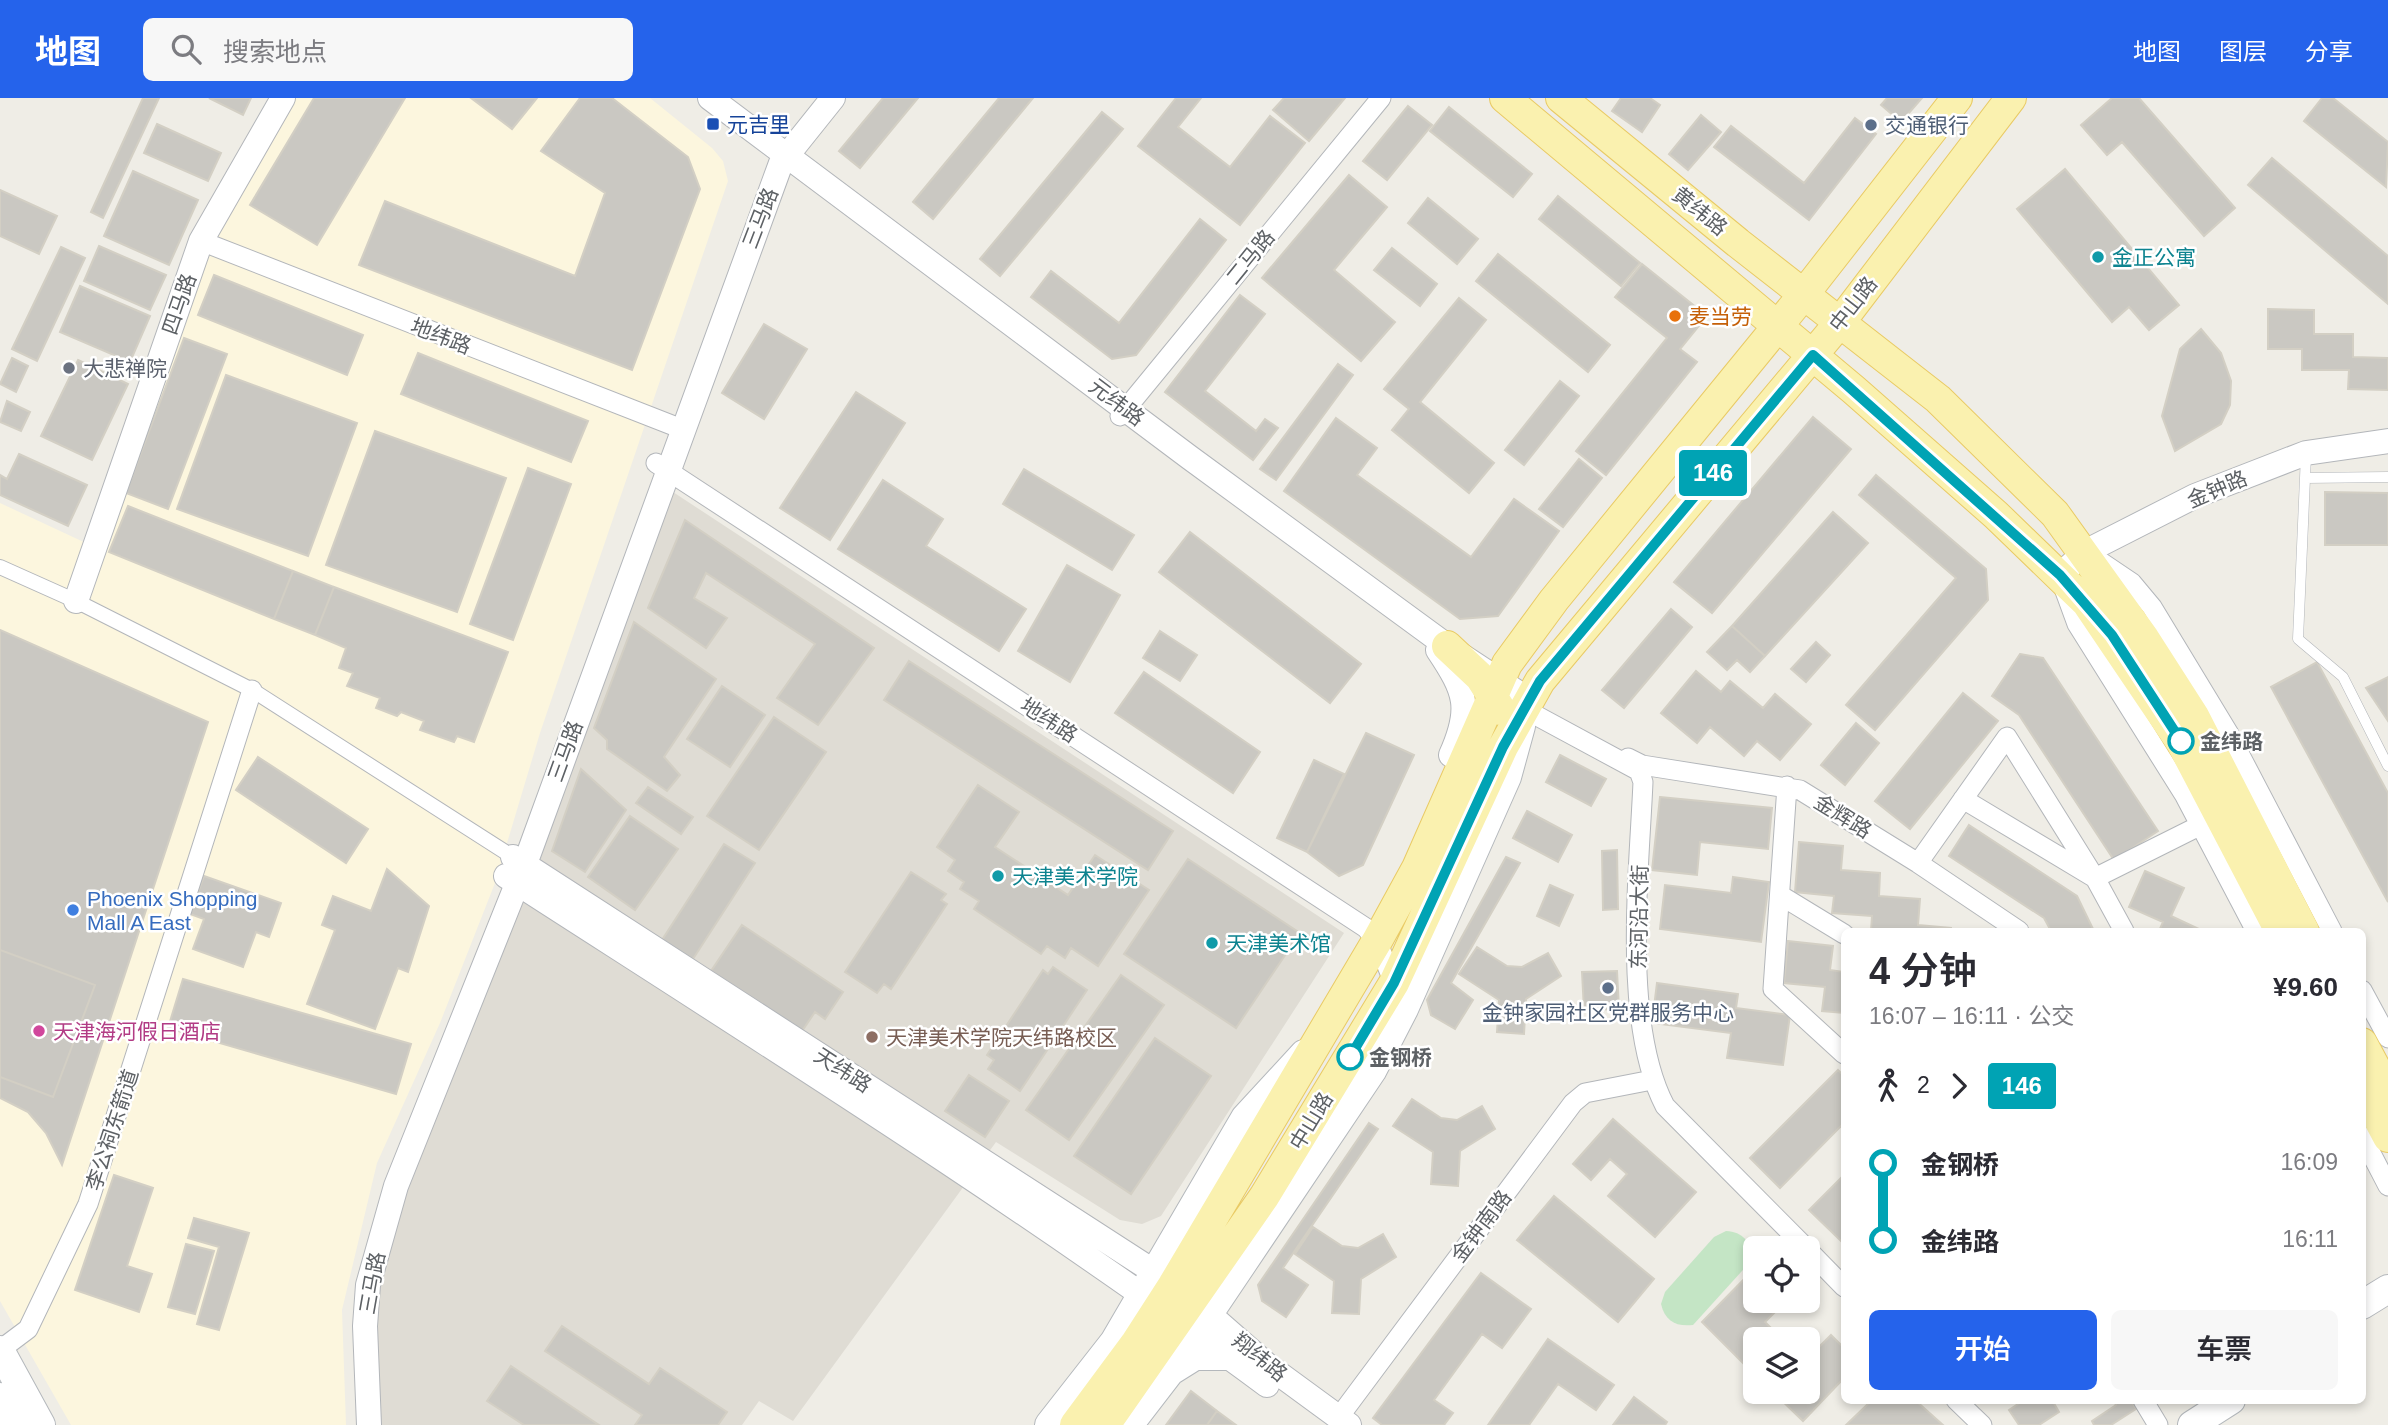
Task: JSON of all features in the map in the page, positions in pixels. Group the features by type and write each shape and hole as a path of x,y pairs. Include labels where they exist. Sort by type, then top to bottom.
{"main road":[{"name":"黄纬路","path":"1505,98 1778,326"},
{"name":"黄纬路","path":"1561,98 1841,321"},
{"name":"中山路","path":"1180,1303 1193,1247 1396,907 1417,868 1507,664 1554,600 1804,294 1957,98"},
{"name":"中山路","path":"1101,1421 1180,1303 1222,1259 1399,996 1503,747 1549,667 1841,321 2011,98"},
{"path":"1841,321 1960,418 2047,506 2085,552 2194,716 2302,928"},
{"path":"1778,326 2060,575 2112,635 2181,741 2278,928"},
{"path":"1442,648 1495,689 1505,720 1503,747"},
{"path":"1049,1425 1114,1342 1180,1303 1372,1071 1399,996 1507,776 1516,754 1527,705"},
{"path":"1169,1373 1180,1303 1245,1118 1311,1047"},
{"path":"2366,1051 2388,1092"},
{"path":"2366,1096 2388,1137"},
{"path":"2366,1303 2388,1289"},
{"path":"2366,1320 2388,1307"},
{"path":"1101,1421 1195,1356 1232,1347"},
{"path":"0,1350 41,1425"},
{"path":"0,1397 15,1425"},
{"path":"2170,1425 2204,1404"},
{"path":"2192,1425 2225,1404"}],"street":[{"name":"四马路","path":"76,601 201,242 283,98"},
{"name":"元纬路","path":"695,98 787,155"},
{"name":"元纬路","path":"710,98 1123,412 1442,648"},
{"name":"三马路","path":"369,1425 365,1326 368,1285 396,1186 515,870 676,427 787,155 821,98"},
{"name":"三马路","path":"787,155 834,98"},
{"name":"二马路","path":"1123,412 1381,98"},
{"name":"地纬路","path":"201,242 676,427"},
{"name":"金钟路","path":"2060,575 2085,552 2195,496 2306,453 2388,441"},
{"name":"地纬路","path":"662,467 1366,928 1377,941 1399,996"},
{"path":"2085,552 2132,583 2152,607 2229,733 2330,928"},
{"path":"0,567 76,601 252,690 515,870"},
{"path":"2060,575 2067,604 2077,624 2201,825 2254,928"},
{"path":"1396,907 1419,830 1464,725 1464,694 1442,648"},
{"path":"1495,689 1527,705"},
{"name":"李公祠东箭道","path":"0,1350 28,1329 88,1204 252,690"},
{"name":"金辉路","path":"1527,705 1642,765 1800,790 1918,863 2015,928"},
{"name":"东河沿大街","path":"1527,705 1639,771 1643,782 1638,971 1643,1045 1652,1080 1665,1105 1794,1236"},
{"path":"1918,863 2007,737 2095,878 2122,928"},
{"path":"1787,786 1773,989 1841,1051"},
{"path":"1963,799 2095,878"},
{"path":"2095,878 2201,825"},
{"name":"三马路","path":"362,1425 355,1331 362,1275 389,1178 515,870"},
{"name":"天纬路","path":"515,870 1180,1303"},
{"path":"1780,895 1841,932"},
{"path":"2366,997 2388,1038"},
{"name":"金钟南路","path":"1337,1422 1573,1103 1585,1093 1652,1080"},
{"path":"2366,1144 2388,1186"},
{"name":"东河沿大街","path":"1820,1262 1841,1284"},
{"path":"1180,1303 1232,1347"},
{"name":"翔纬路","path":"1180,1303 1232,1347 1337,1422"},
{"path":"1960,1404 1982,1425"},
{"path":"2145,1404 2158,1425"}],"lane":[{"path":"2306,453 2298,639 2343,677 2388,766"},
{"path":"2305,478 2388,477"}],"shaded area":[{"path":"293,98 650,98 712,148 723,161 728,181 540,733 495,883 440,1023 377,1163 342,1310 346,1425 71,1425 0,1301 0,503 88,544 202,255"},
{"name":"天津美术学院天纬路校区","path":"673,492 1344,933 1161,1216 1142,1224 1120,1220 996,1142 793,1421 759,1401 742,1425 375,1425 374,1298 407,1186 529,887"}],"green space":[{"path":"1726,1231 1743,1237 1743,1270 1693,1325 1672,1322 1665,1315 1661,1304 1665,1292 1714,1237"}],"building":[{"path":"143,98 159,98 103,218 91,212"},
{"path":"209,98 251,98 243,115"},
{"path":"314,98 405,98 317,245 250,205"},
{"path":"471,98 537,98 512,129"},
{"path":"580,98 612,98 688,157 700,189 632,370 359,265 385,201 575,276 605,193 541,151"},
{"path":"883,98 918,98 860,168 839,151"},
{"path":"999,98 1033,98 933,219 913,202"},
{"path":"1176,98 1201,98 1178,127 1230,167 1270,116 1305,143 1240,225 1138,146"},
{"path":"1284,98 1345,98 1309,141 1273,110"},
{"path":"1621,98 1650,98 1660,105 1642,132 1612,111"},
{"path":"1887,98 1922,98 1901,122 1881,105"},
{"path":"2112,98 2139,98 2235,208 2204,236 2122,142 2107,155 2081,125"},
{"path":"2322,98 2333,98 2388,142 2386,187 2304,121"},
{"path":"1408,106 1432,125 1387,180 1363,161"},
{"path":"1449,107 1532,174 1513,197 1430,131"},
{"path":"1102,112 1123,129 1000,276 980,259"},
{"path":"1701,115 1721,132 1688,170 1669,154"},
{"path":"1855,118 1876,134 1809,220 1714,147 1731,126 1804,183"},
{"path":"157,124 221,153 208,181 144,153"},
{"path":"2272,158 2388,256 2388,304 2248,185"},
{"name":"金正公寓","path":"2065,169 2179,305 2149,330 2129,307 2112,322 2017,209"},
{"path":"133,171 198,200 169,265 104,236"},
{"path":"1349,175 1387,207 1334,270 1395,322 1361,361 1262,278"},
{"path":"0,190 57,216 39,254 0,236"},
{"path":"1558,196 1640,263 1621,286 1539,219"},
{"path":"1428,198 1478,239 1457,264 1408,223"},
{"path":"1200,219 1226,240 1136,355 1112,359 1031,297 1051,271 1119,323"},
{"path":"99,246 166,275 150,310 84,281"},
{"path":"61,247 85,258 37,361 12,349"},
{"path":"1392,248 1437,284 1420,306 1374,270"},
{"path":"1498,254 1610,345 1588,372 1476,281"},
{"path":"1642,264 1707,316 1680,349 1697,362 1606,475 1576,451 1667,338 1615,297"},
{"path":"214,275 363,335 347,375 198,315"},
{"path":"80,286 150,316 130,362 60,332"},
{"path":"1240,295 1265,314 1205,391 1256,431 1265,419 1278,428 1253,460 1165,392"},
{"path":"1459,298 1486,320 1420,402 1494,463 1469,493 1392,430 1409,409 1384,389"},
{"path":"2268,309 2314,310 2314,334 2353,334 2353,357 2388,358 2388,390 2348,389 2349,370 2302,370 2302,349 2268,349"},
{"path":"764,324 807,349 764,419 722,393"},
{"path":"2201,329 2221,353 2231,381 2230,405 2221,424 2175,451 2162,416 2180,349"},
{"path":"184,338 227,354 168,509 126,493"},
{"path":"418,353 588,421 571,462 401,394"},
{"path":"12,358 28,366 16,392 0,384"},
{"path":"78,360 128,384 92,460 41,436"},
{"path":"1338,364 1353,375 1276,480 1260,469"},
{"path":"226,375 357,423 308,556 177,509"},
{"path":"1560,381 1579,396 1524,465 1505,450"},
{"path":"856,392 905,423 830,540 780,508"},
{"path":"7,401 30,412 21,431 0,422"},
{"path":"1813,417 1851,449 1712,613 1674,582"},
{"path":"1336,418 1377,448 1357,475 1471,557 1514,499 1559,531 1498,616 1460,619 1284,491"},
{"path":"375,431 506,478 457,612 326,565"},
{"path":"19,454 87,485 68,526 0,495 0,475 7,479"},
{"path":"1579,459 1602,478 1563,527 1539,509"},
{"path":"528,468 571,484 513,640 470,624"},
{"path":"1024,469 1134,535 1112,570 1003,504"},
{"path":"1876,475 1986,569 1988,600 1875,730 1846,705 1956,578 1859,495"},
{"path":"883,480 943,519 926,546 1026,609 999,651 838,549"},
{"path":"2325,492 2388,493 2388,545 2325,545"},
{"path":"128,506 293,571 274,619 109,552"},
{"path":"1833,512 1868,543 1765,656 1732,626"},
{"path":"685,520 874,648 818,725 777,698 815,644 706,573 694,598 727,618 706,648 648,608"},
{"path":"1190,532 1361,664 1330,703 1159,572"},
{"path":"1067,565 1120,595 1070,682 1018,651"},
{"path":"293,571 334,587 315,635 274,619"},
{"path":"334,587 508,652 474,742 457,736 454,742 420,730 424,721 401,712 397,716 376,708 380,698 347,686 353,673 339,668 346,648 315,635"},
{"path":"1671,609 1692,627 1624,708 1602,690"},
{"path":"634,622 716,679 664,757 680,775 667,791 607,749 607,740 594,728"},
{"path":"1732,626 1765,656 1750,672 1737,660 1727,670 1707,652"},
{"name":"Phoenix Shopping Mall A East","path":"0,630 208,722 62,1165 46,1133 28,1112 0,1098"},
{"path":"1160,631 1197,655 1180,681 1143,658"},
{"path":"1816,642 1830,655 1806,682 1791,669"},
{"path":"2020,654 2043,658 2158,831 2114,860 2019,715 1992,696"},
{"name":"天津美术学院","path":"909,661 1173,831 1148,870 884,700"},
{"path":"2317,662 2388,793 2388,902 2271,687"},
{"path":"1696,671 1721,692 1730,681 1763,708 1775,694 1811,724 1780,760 1757,741 1744,756 1710,727 1697,743 1661,713"},
{"path":"1144,672 1260,752 1233,793 1115,713"},
{"path":"2388,677 2388,721 2366,688"},
{"path":"722,686 765,715 730,767 687,739"},
{"path":"1963,693 1998,721 1910,829 1875,801"},
{"path":"774,717 826,752 759,850 707,816"},
{"path":"1856,723 1879,743 1845,785 1821,765"},
{"path":"1366,733 1414,755 1363,865 1339,876 1307,852"},
{"path":"1560,755 1606,779 1591,806 1546,782"},
{"path":"258,757 368,829 346,863 236,790"},
{"path":"1314,760 1344,774 1307,852 1277,838"},
{"path":"581,769 626,810 585,872 552,851"},
{"name":"天津美术学院","path":"978,785 1019,812 995,847 1068,895 1095,855 1149,890 1098,966 1071,948 1065,958 1047,946 1041,954 974,909 979,901 960,889 964,882 948,871 955,860 937,847"},
{"path":"648,787 693,817 681,834 636,803"},
{"path":"1660,797 1772,808 1768,849 1700,842 1697,875 1652,870"},
{"path":"1527,811 1572,835 1558,862 1513,838"},
{"path":"630,816 678,849 635,910 588,877"},
{"path":"1969,825 2077,896 2093,928 2049,928 2044,918 1949,856"},
{"path":"1799,842 1843,846 1841,870 1880,873 1879,896 1920,899 1918,925 1951,928 1871,928 1872,916 1832,913 1834,896 1795,892"},
{"path":"724,844 755,863 693,959 662,940"},
{"path":"1617,850 1618,909 1603,910 1602,851"},
{"path":"1506,857 1520,863 1451,983 1473,1000 1455,1029 1431,1015 1427,1000"},
{"name":"天津美术馆","path":"1188,859 1300,933 1236,1028 1124,954"},
{"path":"387,869 429,906 408,972 398,968 375,1029 307,1004 335,930 322,925 333,896 371,911"},
{"path":"2145,871 2184,888 2171,916 2197,928 2160,928 2163,922 2129,907"},
{"path":"911,872 946,894 941,900 947,904 891,989 884,984 877,993 845,972"},
{"path":"204,876 281,903 269,937 256,932 243,967 193,949 204,919 190,914"},
{"path":"1733,877 1769,882 1761,942 1660,929 1665,885 1731,893"},
{"path":"1550,885 1573,895 1559,926 1537,916"},
{"path":"742,925 843,992 825,1019 815,1012 802,1031 711,971"},
{"path":"1788,941 1833,946 1830,970 1841,972 1841,1013 1822,1011 1825,987 1784,983"},
{"path":"1477,947 1507,966 1522,967 1548,953 1561,976 1526,999 1524,1034 1497,1032 1499,1000 1459,974"},
{"name":"天津海河假日酒店","path":"0,950 95,985 53,1097 0,1077"},
{"path":"1053,967 1087,990 1020,1091 988,1069 994,1060 987,1055 1043,970 1048,974"},
{"path":"1617,971 1619,1009 1584,1010 1582,972"},
{"path":"1121,975 1164,1005 1069,1140 1026,1110"},
{"path":"183,979 411,1044 396,1094 168,1028"},
{"path":"1657,983 1738,994 1736,1008 1790,1015 1783,1065 1727,1058 1731,1033 1652,1023"},
{"path":"1155,1038 1211,1076 1131,1194 1074,1156"},
{"path":"1838,1070 1841,1073 1841,1126 1780,1188 1750,1158"},
{"path":"969,1075 1009,1101 985,1137 945,1111"},
{"path":"1412,1099 1441,1118 1457,1120 1482,1106 1495,1129 1460,1151 1458,1186 1431,1184 1433,1152 1393,1126"},
{"path":"1613,1119 1696,1192 1655,1237 1608,1196 1627,1174 1610,1159 1591,1180 1573,1164"},
{"path":"1369,1123 1378,1129 1283,1268 1308,1285 1286,1317 1262,1301 1258,1285"},
{"path":"114,1175 153,1188 127,1266 152,1274 139,1312 75,1290"},
{"path":"1841,1178 1841,1241 1809,1210"},
{"path":"1554,1196 1654,1279 1618,1322 1517,1240"},
{"path":"194,1218 249,1233 219,1330 197,1324 219,1247 188,1238"},
{"path":"1313,1227 1342,1246 1358,1248 1383,1234 1396,1257 1361,1279 1359,1314 1332,1313 1334,1281 1295,1254"},
{"path":"186,1244 214,1251 195,1314 168,1307"},
{"path":"1481,1273 1531,1309 1502,1348 1482,1334 1434,1400 1453,1413 1444,1425 1382,1425 1373,1418"},
{"path":"1743,1280 1743,1313 1774,1313 1765,1322 1770,1327 1743,1327 1743,1363 1702,1322"},
{"path":"562,1326 649,1384 660,1368 727,1412 718,1425 635,1425 642,1415 545,1351"},
{"path":"1831,1335 1841,1345 1841,1381 1820,1403 1820,1346"},
{"path":"1548,1339 1614,1385 1596,1410 1558,1384 1529,1425 1488,1425"},
{"path":"511,1366 599,1425 524,1425 487,1401"},
{"path":"1191,1391 1217,1411 1207,1425 1166,1425"},
{"path":"1634,1397 1667,1422 1665,1425 1613,1425"},
{"path":"1785,1404 1819,1404 1803,1421"},
{"path":"1868,1404 1919,1404 1943,1425 1846,1425"},
{"path":"2018,1404 2054,1404 2059,1412 2039,1425 2019,1425 2009,1410"},
{"path":"2133,1404 2136,1409 2111,1425 2094,1425 2092,1421 2116,1405"},
{"path":"1217,1411 1236,1425 1207,1425"}],"bus line":[{"name":"146","path":"1350,1057 1394,983 1503,747 1549,667 1813,355 1976,497 2087,603 2112,635 2181,741"}],"place":[{"name":"元吉里","path":"713,124"},
{"name":"交通银行","path":"1871,125"},
{"name":"金正公寓","path":"2098,257"},
{"name":"麦当劳","path":"1675,316"},
{"name":"大悲禅院","path":"69,368"},
{"name":"金纬路","path":"2181,741"},
{"name":"天津美术学院","path":"998,876"},
{"name":"Phoenix Shopping Mall A East","path":"73,910"},
{"name":"天津美术馆","path":"1212,943"},
{"name":"金钟家园社区党群服务中心","path":"1608,988"},
{"name":"天津海河假日酒店","path":"39,1031"},
{"name":"天津美术学院天纬路校区","path":"872,1037"},
{"name":"金钢桥","path":"1350,1057"}]}
